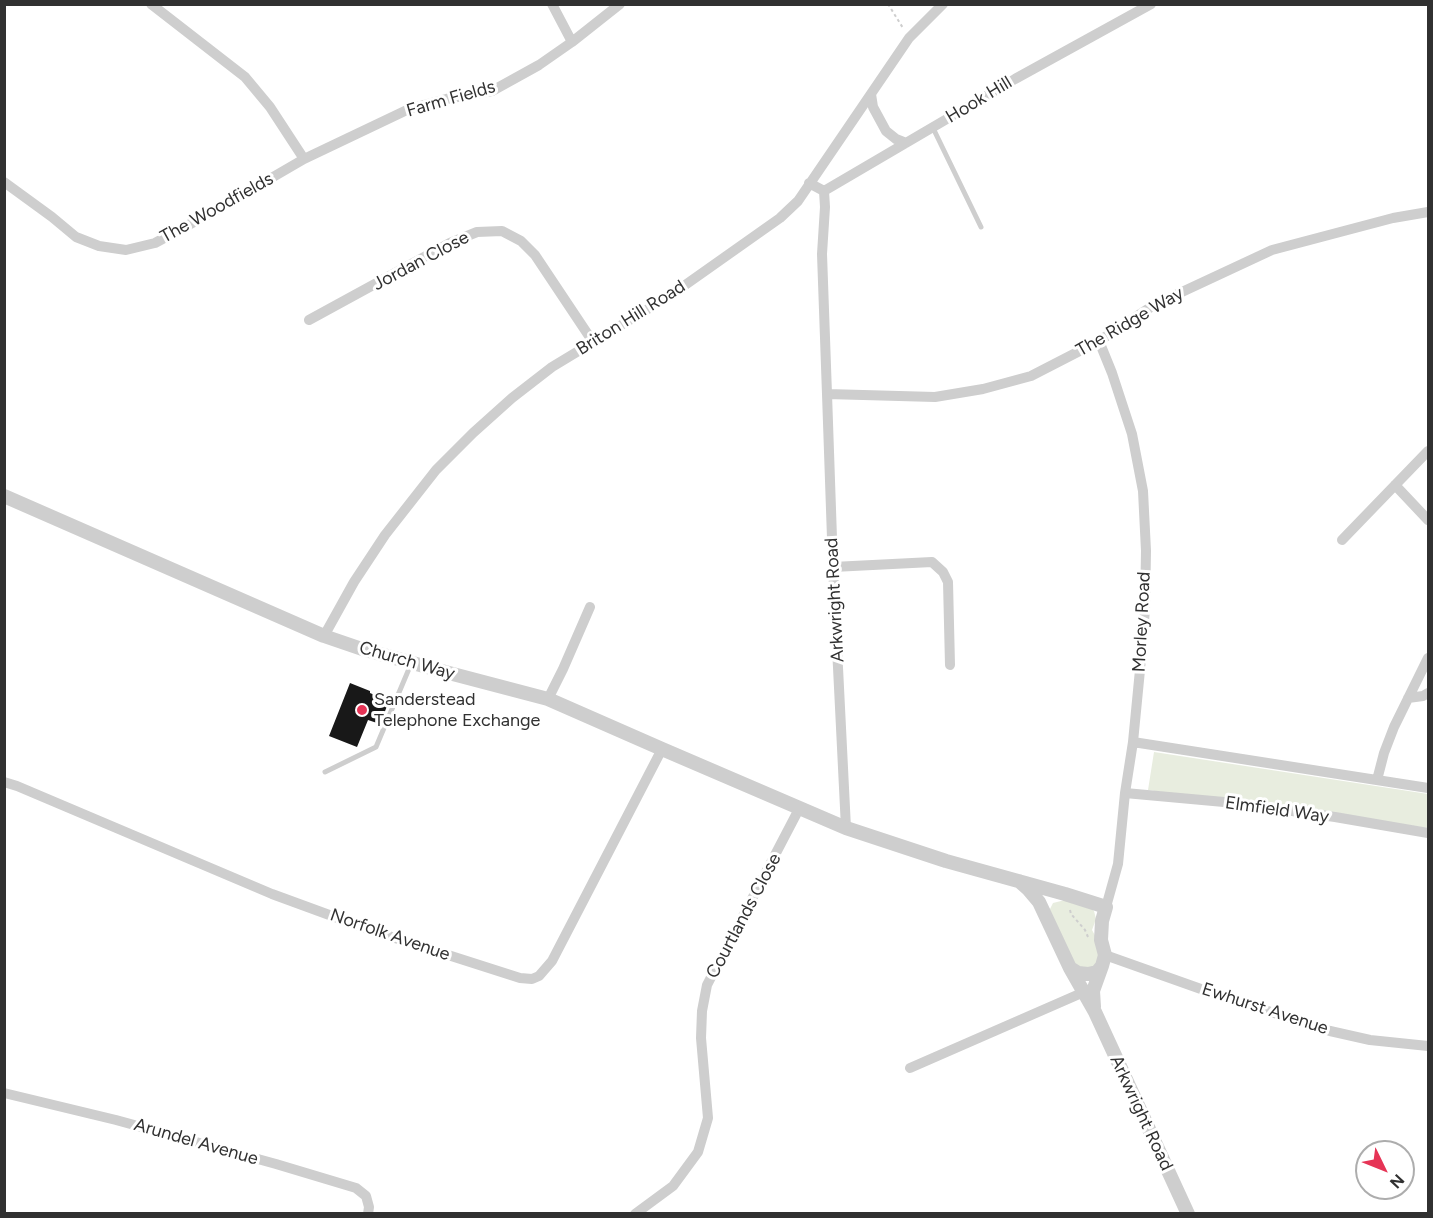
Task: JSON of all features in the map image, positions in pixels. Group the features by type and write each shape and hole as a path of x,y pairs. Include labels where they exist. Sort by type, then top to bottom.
{"street":[{"path":"151,4 245,78 270,108 304,159"},
{"path":"552,4 572,42"},
{"name":"Farm Fields","path":"304,159 410,109 446,99 492,91 539,65 620,4"},
{"name":"Briton Hill Road","path":"324,636 354,582 385,535 436,470 512,398 552,368 670,295 780,218 798,201 909,38 943,4"},
{"name":"Hook Hill","path":"824,191 1015,79 1151,4"},
{"path":"871,93 873,107 886,131 896,140 906,143"},
{"name":"The Woodfields","path":"4,182 76,237 99,246 126,249 155,243 218,210 304,159"},
{"path":"809,183 824,191"},
{"name":"Arkwright Road","path":"824,191 822,254 833,567 846,828"},
{"name":"The Ridge Way","path":"827,394 935,397 983,389 1031,376 1099,341 1154,305 1272,250 1393,218 1428,212"},
{"name":"Jordan Close","path":"309,320 450,243 477,232 502,231 520,241 535,255 593,342"},
{"name":"Morley Road","path":"1099,341 1132,434 1143,491 1146,551 1145,609 1133,742 1125,793 1119,864 1106,907"},
{"path":"1342,540 1428,451"},
{"path":"1395,485 1428,520"},
{"name":"Church Way","path":"4,496 324,636 411,663 548,699 846,828"},
{"path":"833,567 932,562 943,572 948,582 950,665"},
{"path":"548,699 590,608"},
{"path":"1377,780 1384,753 1428,658"},
{"path":"1408,698 1424,696 1428,693"},
{"path":"1133,742 1428,788"},
{"name":"Norfolk Avenue","path":"4,782 28,790 272,894 373,931 520,978 532,979 539,976 555,956 662,749"},
{"name":"Elmfield Way","path":"1125,793 1235,803 1428,833"},
{"name":"Courtlands Close","path":"635,1214 673,1186 698,1152 708,1118 701,1038 702,1011 707,985 800,809"},
{"path":"846,828 946,861 1106,907"},
{"name":"Arkwright Road","path":"1019,881 1034,896 1095,1012 1188,1214"},
{"path":"1046,918 1046,905 1050,899 1065,894"},
{"name":"Arkwright Road","path":"1095,1012 1093,1000 1104,957 1101,940 1102,921 1106,907"},
{"path":"1070,968 1078,974 1097,972 1104,957"},
{"name":"Ewhurst Avenue","path":"1104,957 1330,1031 1370,1040 1428,1046"},
{"path":"910,1068 1084,992"},
{"name":"Arundel Avenue","path":"4,1093 116,1120 356,1188 366,1196 368,1214"}],"lane":[{"path":"933,128 981,227"},
{"path":"325,772 376,747 411,663"}],"path":[{"path":"888,4 909,38"},
{"path":"1070,910 1090,941 1104,957"}],"shaded area":[{"path":"1154,752 1428,794 1428,828 1148,790"},
{"path":"1069,899 1094,911 1096,919 1092,930 1104,952 1096,968 1076,967 1049,911 1053,903"}],"building":[{"name":"Sanderstead Telephone Exchange","path":"350,683 389,701 380,724 368,720 357,747 329,736"}],"place":[{"name":"Sanderstead Telephone Exchange","path":"362,710"}]}
